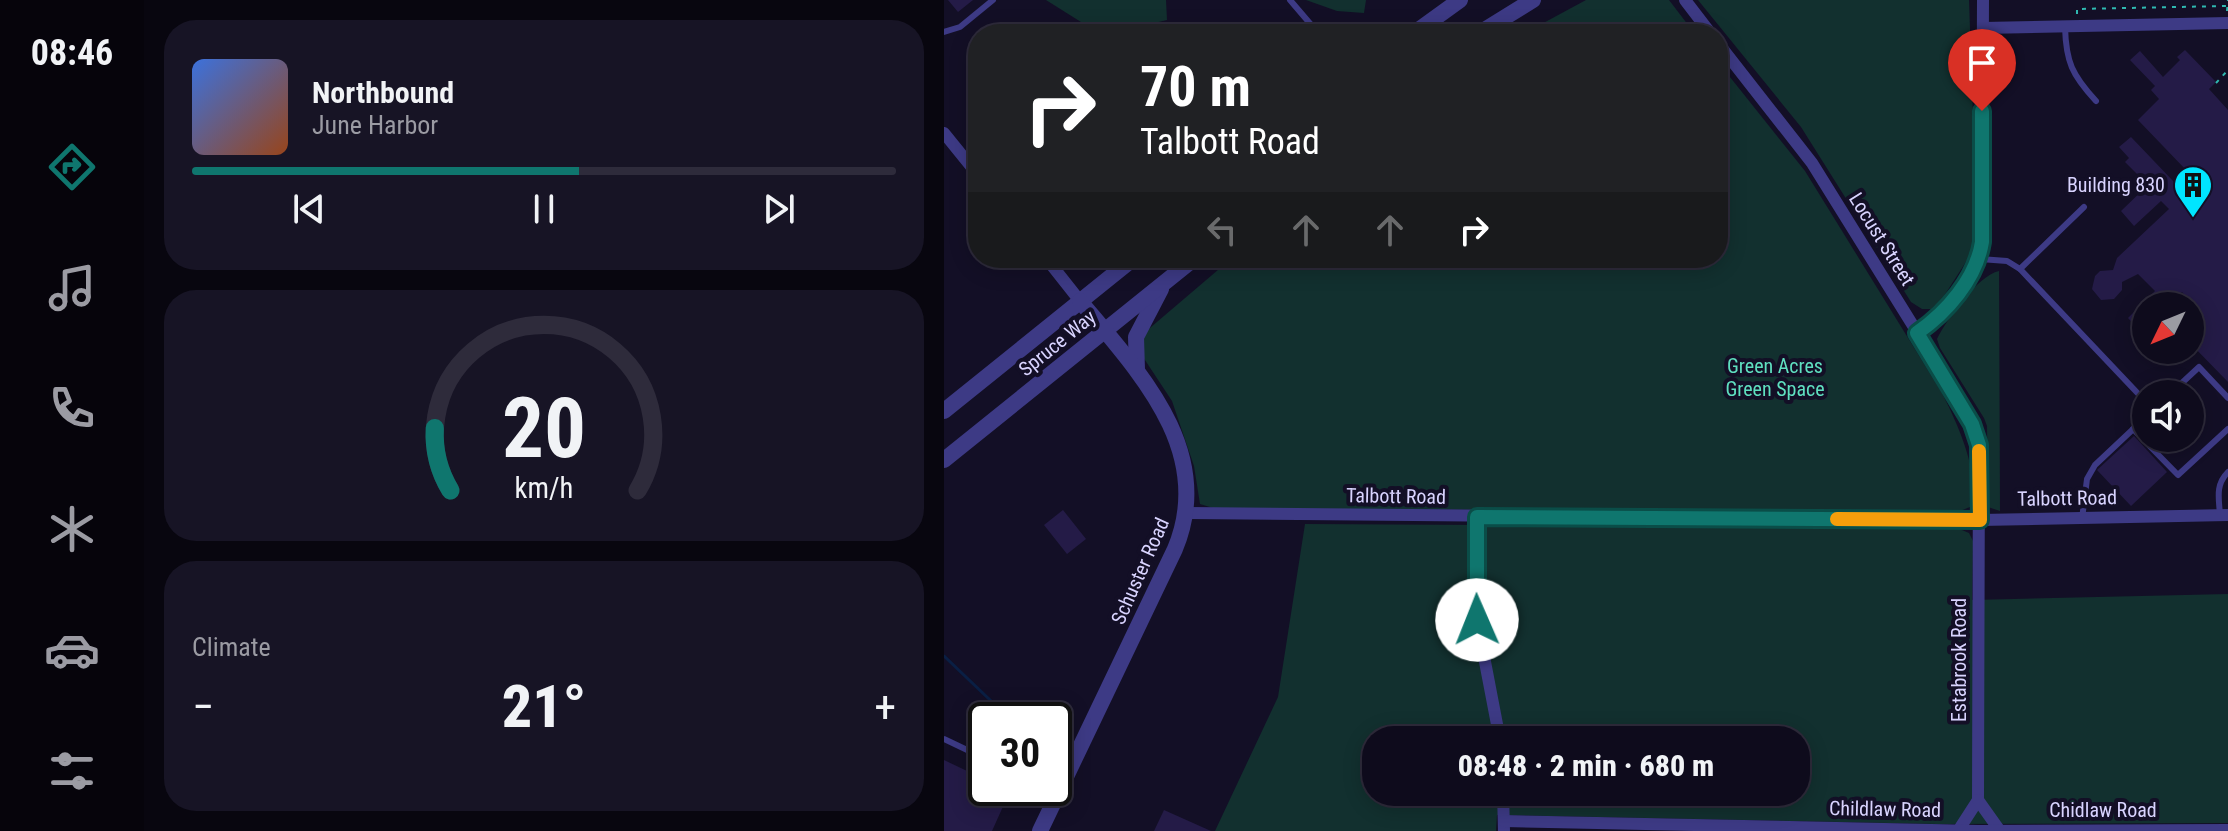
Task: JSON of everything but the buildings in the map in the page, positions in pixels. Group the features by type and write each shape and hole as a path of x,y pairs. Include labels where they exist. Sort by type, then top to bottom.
{"street":[{"path":"1427,24 1460,0"},
{"path":"1494,24 1533,0"},
{"path":"1685,0 1703,24"},
{"path":"1917,333 1936,319 1966,283 1980,259 1983,0"},
{"path":"1983,28 2071,23 2228,23"},
{"name":"Locust Street","path":"1728,56 1812,163 1972,424 1979,445 1980,520"},
{"path":"944,133 968,163"},
{"path":"1054,268 1080,301"},
{"name":"Spruce Way","path":"944,411 1121,268"},
{"name":"Spruce Way","path":"944,460 1182,268"},
{"path":"1137,370 1136,337 1165,282"},
{"name":"Schuster Road","path":"1072,752 1175,549 1187,513 1187,480 1181,449 1137,370 1080,301"},
{"name":"Talbott Road","path":"1187,513 1980,520 2224,515"},
{"path":"1477,517 1477,620 1497,726"},
{"name":"Estabrook Road","path":"1978,800 1980,520"},
{"path":"1958,831 1978,800 2000,831"},
{"name":"Schuster Road","path":"1040,831 1048,806"},
{"path":"1503,806 1504,826"},
{"name":"Childlaw Road","path":"1504,826 1978,831"},
{"name":"Chidlaw Road","path":"1978,831 2228,830"}],"lane":[{"path":"944,32 960,27 993,0"},
{"path":"1290,0 1310,24"},
{"path":"2071,23 2066,53 2072,71 2096,101"},
{"path":"2020,269 2084,207"},
{"path":"1980,259 2007,261 2020,269 2132,387"},
{"path":"2185,380 2199,367 2228,398"},
{"path":"2204,451 2228,429"},
{"path":"2082,519 2087,479 2095,465 2132,430"},
{"path":"2156,452 2178,475 2203,452"},
{"path":"2224,515 2218,490 2228,472"},
{"path":"944,739 968,750"}],"path":[{"path":"2227,16 2228,0"},
{"path":"2071,23 2077,9 2227,6"},
{"path":"2216,83 2228,70"}],"green space":[{"path":"1046,0 1166,0 1167,20 1150,24 1081,22"},
{"path":"1306,0 1366,0 1364,13 1337,11"},
{"path":"1586,0 1669,0 1687,24 1542,24"},
{"path":"1698,0 1969,0 1973,251 1942,299 1931,309 1922,309 1911,302 1801,127 1728,37 1728,24 1717,24"},
{"name":"Green Acres Green Space","path":"1728,75 1805,171 1942,393 1966,448 1973,494 1970,507 1955,513 1213,508 1200,504 1194,466 1172,401 1141,354 1144,333 1220,268 1728,268"},
{"path":"1999,271 2000,511 1988,507 1987,426 1937,339 1972,289"},
{"path":"1305,524 1957,528 1969,533 1973,541 1972,600 2228,594 2228,823 1937,824 1497,815 1496,831 1215,831 1278,697"}],"waterway":[{"path":"944,656 992,702"}],"slow traffic":[{"path":"1837,519 1980,520 1979,451"}],"place":[{"name":"Building 830","path":"2193,219"}],"route":[{"path":"1477,620 1477,517 1980,520 1979,445 1972,424 1917,333 1936,319 1966,283 1980,259 1982,111"}]}
